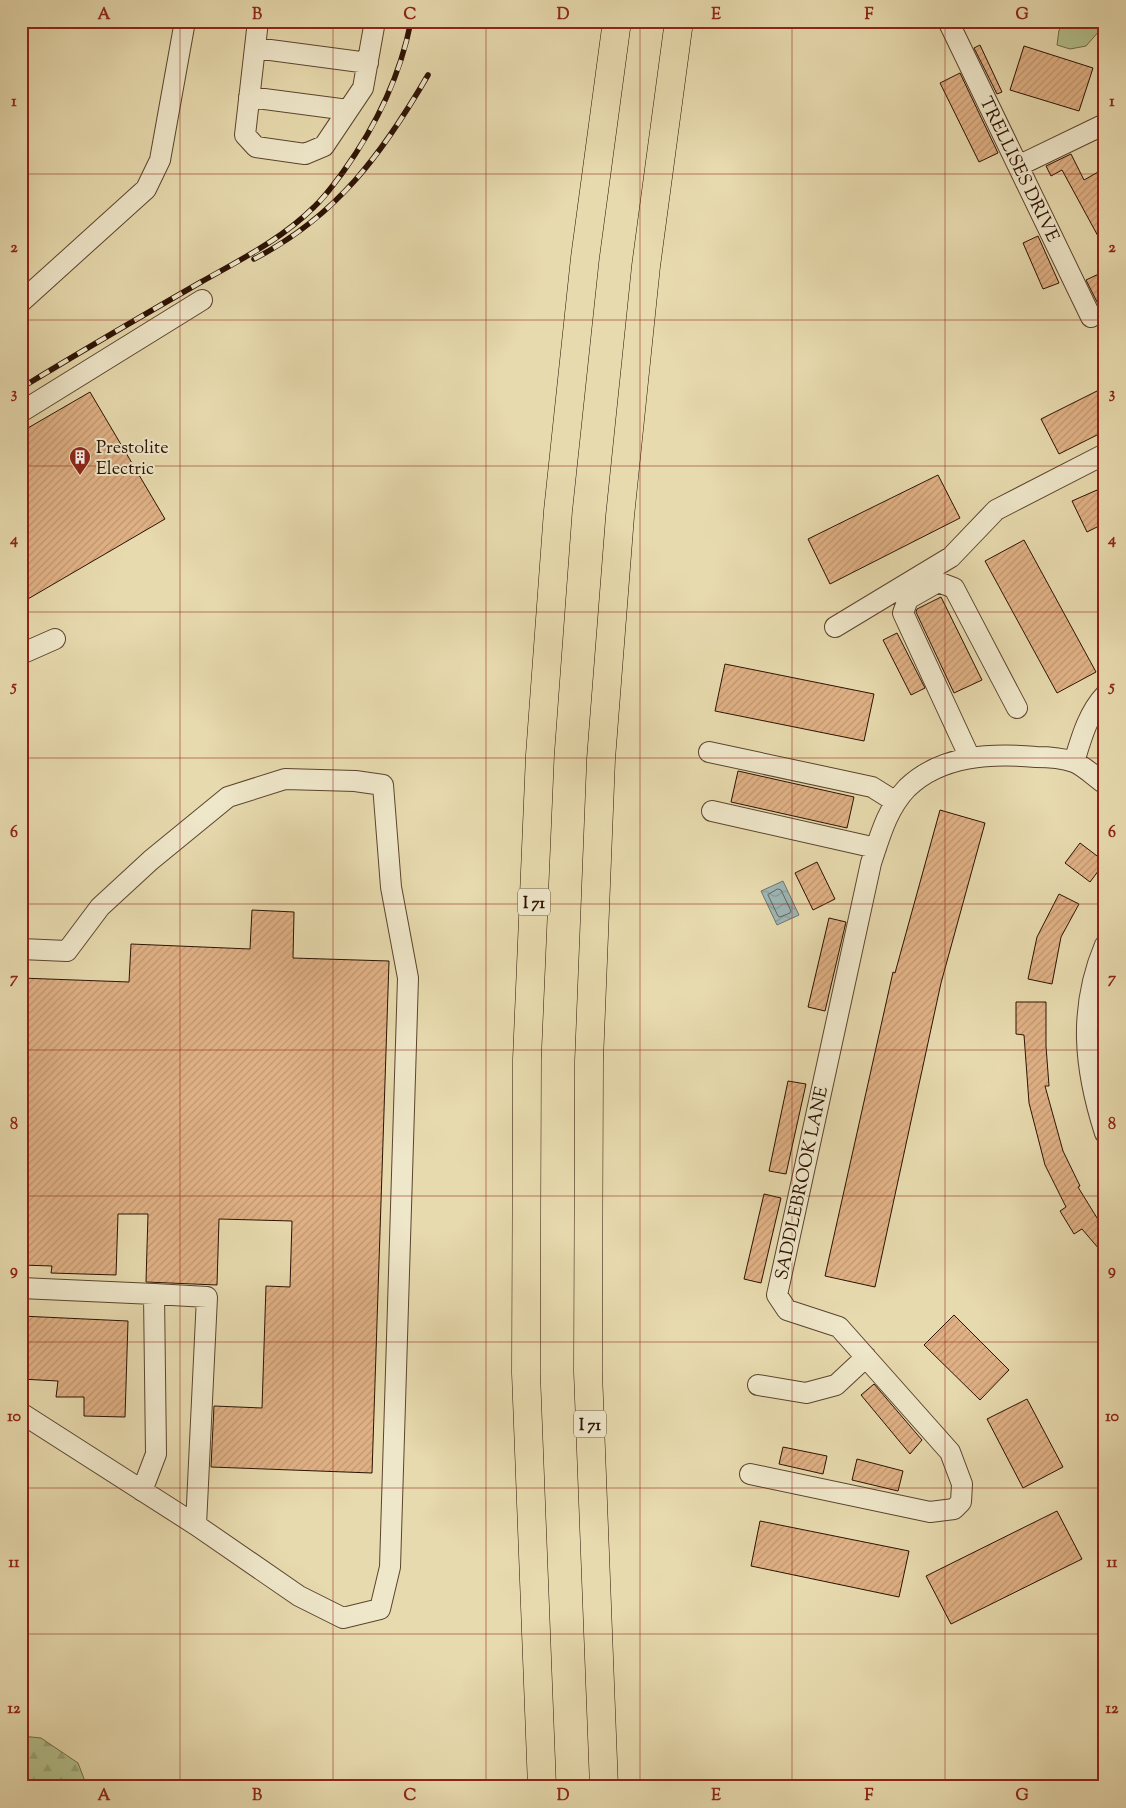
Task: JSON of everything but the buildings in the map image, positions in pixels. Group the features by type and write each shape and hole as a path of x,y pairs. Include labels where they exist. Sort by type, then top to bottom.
{"highway":[{"name":"I 71","path":"542,1787 526,1373 527,1059 540,755 561,482 585,258 617,21"},
{"name":"I 71","path":"604,1787 588,1372 589,1061 600,788 620,507 646,266 680,21"}],"street":[{"path":"21,302 146,189 160,160 185,21"},
{"path":"258,21 245,135 256,147 305,154 324,146 363,88 375,21"},
{"name":"TRELLISES DRIVE","path":"948,21 1092,317"},
{"path":"255,48 368,63"},
{"path":"249,97 348,110"},
{"path":"1018,166 1105,124"},
{"path":"21,412 202,300"},
{"path":"835,627 952,557 996,510 1105,454"},
{"path":"970,758 903,613 908,599 938,582 954,588 1017,708"},
{"path":"21,654 55,639"},
{"path":"1074,762 1083,732 1100,700 1105,695"},
{"path":"709,752 872,787 896,802"},
{"name":"SADDLEBROOK LANE","path":"750,1474 930,1512 954,1509 961,1502 962,1484 950,1452 866,1357 839,1327 787,1310 777,1295 871,863 887,817 896,802 907,788 928,773 952,762 970,758 1022,756 1074,762 1105,784"},
{"path":"21,949 67,951 100,907 151,860 228,797 285,779 355,781 383,785 391,887 408,978 390,1567 380,1609 343,1618 298,1596 196,1525 21,1413"},
{"path":"712,811 876,848"},
{"path":"1105,945 1095,968 1088,999 1087,1030 1088,1056 1095,1103 1105,1133"},
{"path":"21,1288 207,1297 196,1525"},
{"path":"142,1491 156,1454 154,1294"},
{"path":"758,1386 806,1392 836,1385 866,1357"}],"green space":[{"path":"1068,21 1100,21 1100,30 1086,46 1070,49 1057,45 1059,30"},
{"path":"21,1736 41,1738 78,1763 86,1784 85,1787 21,1787"}],"water":[{"path":"783,881 799,915 777,925 761,891"}],"railway":[{"path":"21,388 260,248 302,219 326,195 355,155 376,119 400,62 411,21"},
{"path":"254,259 310,223 355,181 393,131 428,75"}],"place":[{"name":"Prestolite Electric","path":"80,476"}]}
